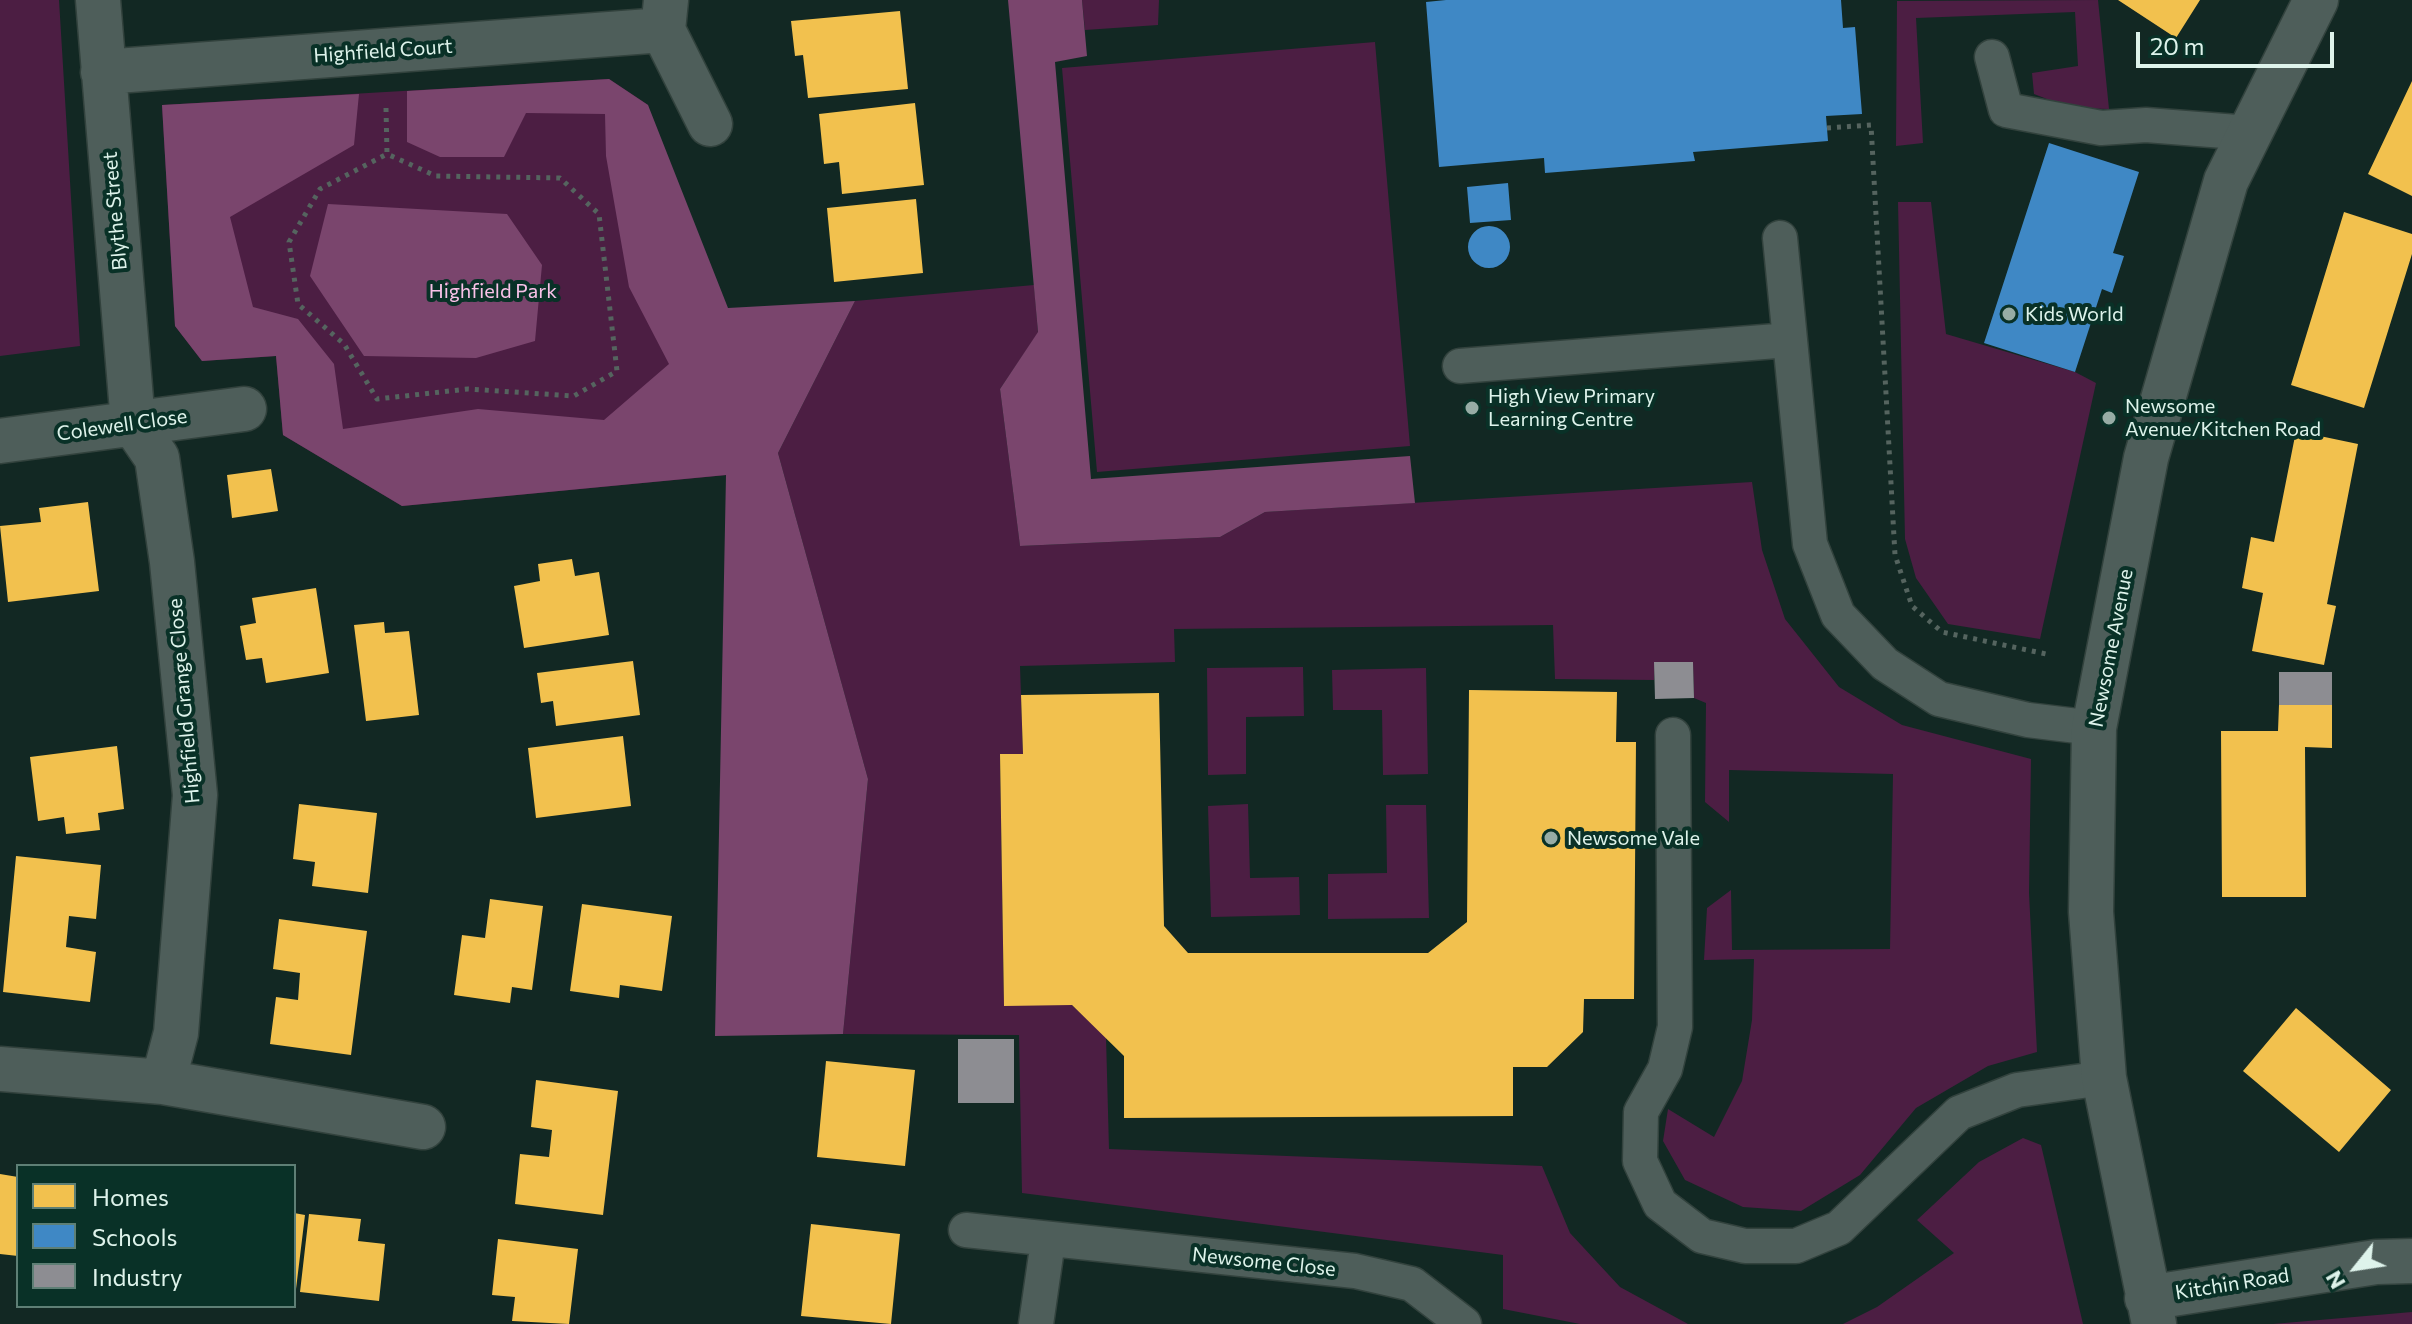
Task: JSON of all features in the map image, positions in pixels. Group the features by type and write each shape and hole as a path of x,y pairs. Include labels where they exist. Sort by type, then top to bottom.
{"street":[{"name":"Blythe Street","path":"98,0 133,423"},
{"name":"Newsome Avenue","path":"2150,1311 2104,1078 2091,912 2094,728 2146,458 2226,181 2316,0"},
{"name":"Highfield Court","path":"103,72 380,52 664,15 710,124"},
{"name":"Colewell Close","path":"0,441 244,409"},
{"name":"Highfield Grange Close","path":"133,423 157,458 172,562 195,795 176,1033 163,1082"},
{"path":"0,1069 163,1082 423,1127"},
{"name":"Kitchin Road","path":"2150,1311 2376,1262 2412,1261"}],"lane":[{"path":"1992,57 2006,110 2101,128 2146,125 2250,133"},
{"path":"1780,238 1810,544 1838,615 1885,664 1939,699 2028,720 2094,728"},
{"path":"1460,366 1789,340"},
{"path":"1673,735 1675,1027 1665,1069 1641,1112 1640,1161 1660,1204 1702,1236 1745,1246 1796,1246 1839,1228 1959,1113 2017,1090 2104,1078"},
{"name":"Newsome Close","path":"966,1230 1355,1271 1412,1284 1464,1324"},
{"path":"1036,1324 1048,1241"}],"path":[{"path":"380,52 387,154"},
{"path":"1827,128 1871,125 1895,555 1912,606 1942,632 2107,667"},
{"path":"387,154 436,176 560,178 599,214 617,371 574,396 468,389 377,399 344,344 298,304 289,242 320,189 387,154"}],"green space":[{"path":"0,0 59,0 80,346 0,356"},
{"path":"1008,0 1082,0 1087,56 1055,62 1091,479 1410,456 1415,503 1265,512 1220,537 1020,546 1000,389 1038,332"},
{"path":"1082,0 1159,0 1158,25 1085,30"},
{"path":"2098,0 2109,109 2070,108 2034,94 2032,73 2078,66 2075,12 1916,18 1923,143 1896,146 1897,1"},
{"path":"1375,42 1410,446 1097,472 1062,68"},
{"name":"Highfield Park","path":"609,79 648,105 727,475 402,506 283,435 276,356 202,361 175,326 162,105"},
{"path":"609,79 648,105 728,308 855,301 778,453 868,779 843,1034 715,1036 726,475 402,506 283,435 276,356 202,361 175,326 162,105 359,94 354,145 230,217 253,307 298,319 334,364 343,429 478,409 604,420 669,364 629,287 606,156 605,114 526,113 504,157 440,157 407,142 407,91"},
{"path":"1898,202 1931,202 1946,334 2075,372 2096,383 2040,639 1948,624 1916,578 1905,539"},
{"path":"328,204 507,214 542,265 535,341 476,358 364,356 310,276"},
{"path":"1034,285 1038,333 1000,389 1020,546 1220,537 1265,512 1752,482 1762,550 1785,619 1839,687 1902,725 2031,759 2029,893 2037,1052 1988,1066 1916,1108 1860,1175 1801,1211 1743,1207 1685,1180 1663,1141 1668,1109 1714,1137 1742,1081 1752,1020 1754,959 1704,960 1707,908 1731,890 1732,950 1890,949 1893,774 1729,770 1729,822 1705,802 1706,703 1694,698 1693,662 1655,662 1654,680 1555,679 1553,625 1174,629 1175,662 1020,666 1023,754 1000,755 1004,1005 1072,1005 1106,1037 1109,1149 1542,1166 1570,1233 1620,1287 1688,1324 1580,1324 1503,1309 1503,1255 1022,1193 1019,1035 843,1034 868,779 778,453 855,301"},
{"path":"1303,667 1304,716 1246,717 1246,774 1208,775 1207,668"},
{"path":"1426,668 1428,774 1383,775 1382,710 1333,710 1332,670"},
{"path":"1248,804 1250,878 1299,877 1300,915 1211,917 1208,806"},
{"path":"1386,805 1426,805 1429,918 1328,919 1328,874 1387,873"},
{"path":"2023,1138 2041,1145 2083,1324 1843,1324 1877,1307 1954,1253 1917,1220 1979,1162"},
{"path":"2412,1312 2412,1324 2273,1324"}],"building: Homes":[{"path":"2118,0 2200,0 2176,38"},
{"path":"900,11 908,89 808,98 803,55 795,56 791,21"},
{"path":"2412,81 2412,196 2368,174"},
{"path":"915,103 924,185 842,194 839,162 824,164 819,114"},
{"path":"916,199 923,273 834,282 827,208"},
{"path":"2344,212 2412,234 2412,254 2364,408 2291,385"},
{"path":"2296,431 2358,444 2327,604 2336,606 2324,665 2252,651 2263,593 2242,588 2251,537 2274,542"},
{"path":"271,469 278,511 232,518 227,475"},
{"path":"88,502 99,591 8,602 0,526 41,522 39,508"},
{"path":"572,559 575,576 599,572 609,635 524,648 514,586 540,581 538,564"},
{"path":"316,588 329,673 266,683 262,658 246,660 240,626 256,623 252,598"},
{"path":"384,622 385,633 409,631 419,715 366,721 354,625"},
{"path":"633,661 640,715 556,726 553,701 541,703 537,673"},
{"name":"Newsome Vale","path":"1469,690 1617,692 1616,742 1636,742 1634,999 1584,999 1583,1032 1547,1067 1513,1067 1513,1116 1124,1118 1124,1056 1072,1005 1004,1006 1000,754 1023,754 1021,695 1159,693 1164,926 1188,953 1428,953 1467,922"},
{"path":"2279,705 2332,705 2332,748 2305,747 2306,897 2222,897 2221,731 2278,731"},
{"path":"623,736 631,806 536,818 528,748"},
{"path":"117,746 124,809 98,813 100,830 66,834 64,817 38,821 30,757"},
{"path":"299,804 377,813 368,893 312,886 315,862 293,859"},
{"path":"16,856 101,865 96,919 69,916 66,947 96,952 90,1002 3,992"},
{"path":"490,899 543,906 532,990 512,987 510,1003 454,995 462,935 485,938"},
{"path":"582,904 672,916 662,991 620,985 619,998 570,991"},
{"path":"279,919 367,931 351,1055 270,1044 276,997 298,1000 300,973 273,969"},
{"path":"2296,1008 2391,1090 2339,1152 2243,1071"},
{"path":"826,1061 915,1070 905,1166 817,1157"},
{"path":"536,1080 618,1091 603,1215 515,1204 520,1154 549,1157 552,1130 531,1127"},
{"path":"0,1174 16,1177 16,1256 0,1254"},
{"path":"296,1213 305,1215 296,1289"},
{"path":"309,1214 361,1219 358,1241 385,1244 379,1301 300,1292"},
{"path":"811,1224 900,1234 891,1324 801,1316"},
{"path":"498,1239 578,1249 569,1324 512,1321 515,1297 492,1295"}],"building: Schools":[{"path":"1841,0 1843,28 1855,27 1862,114 1826,116 1828,141 1693,152 1695,161 1545,173 1544,158 1439,167 1426,2"},
{"path":"2049,143 2139,172 2113,253 2124,256 2112,293 2102,289 2075,372 1984,343"},
{"path":"1508,183 1511,220 1470,223 1467,187"},
{"path":"1489,226 1504,232 1510,247 1504,262 1489,268 1474,262 1468,247 1474,232"}],"building: Industry":[{"path":"1654,662 1693,662 1694,698 1655,699"},
{"path":"2279,672 2332,672 2332,705 2279,705"},
{"path":"958,1039 1014,1039 1014,1103 958,1103"}],"place":[{"name":"Kids World","path":"2009,314"},
{"name":"High View Primary Learning Centre","path":"1472,408"},
{"name":"Newsome Avenue/Kitchen Road","path":"2109,418"},
{"name":"Newsome Vale","path":"1551,838"}]}
